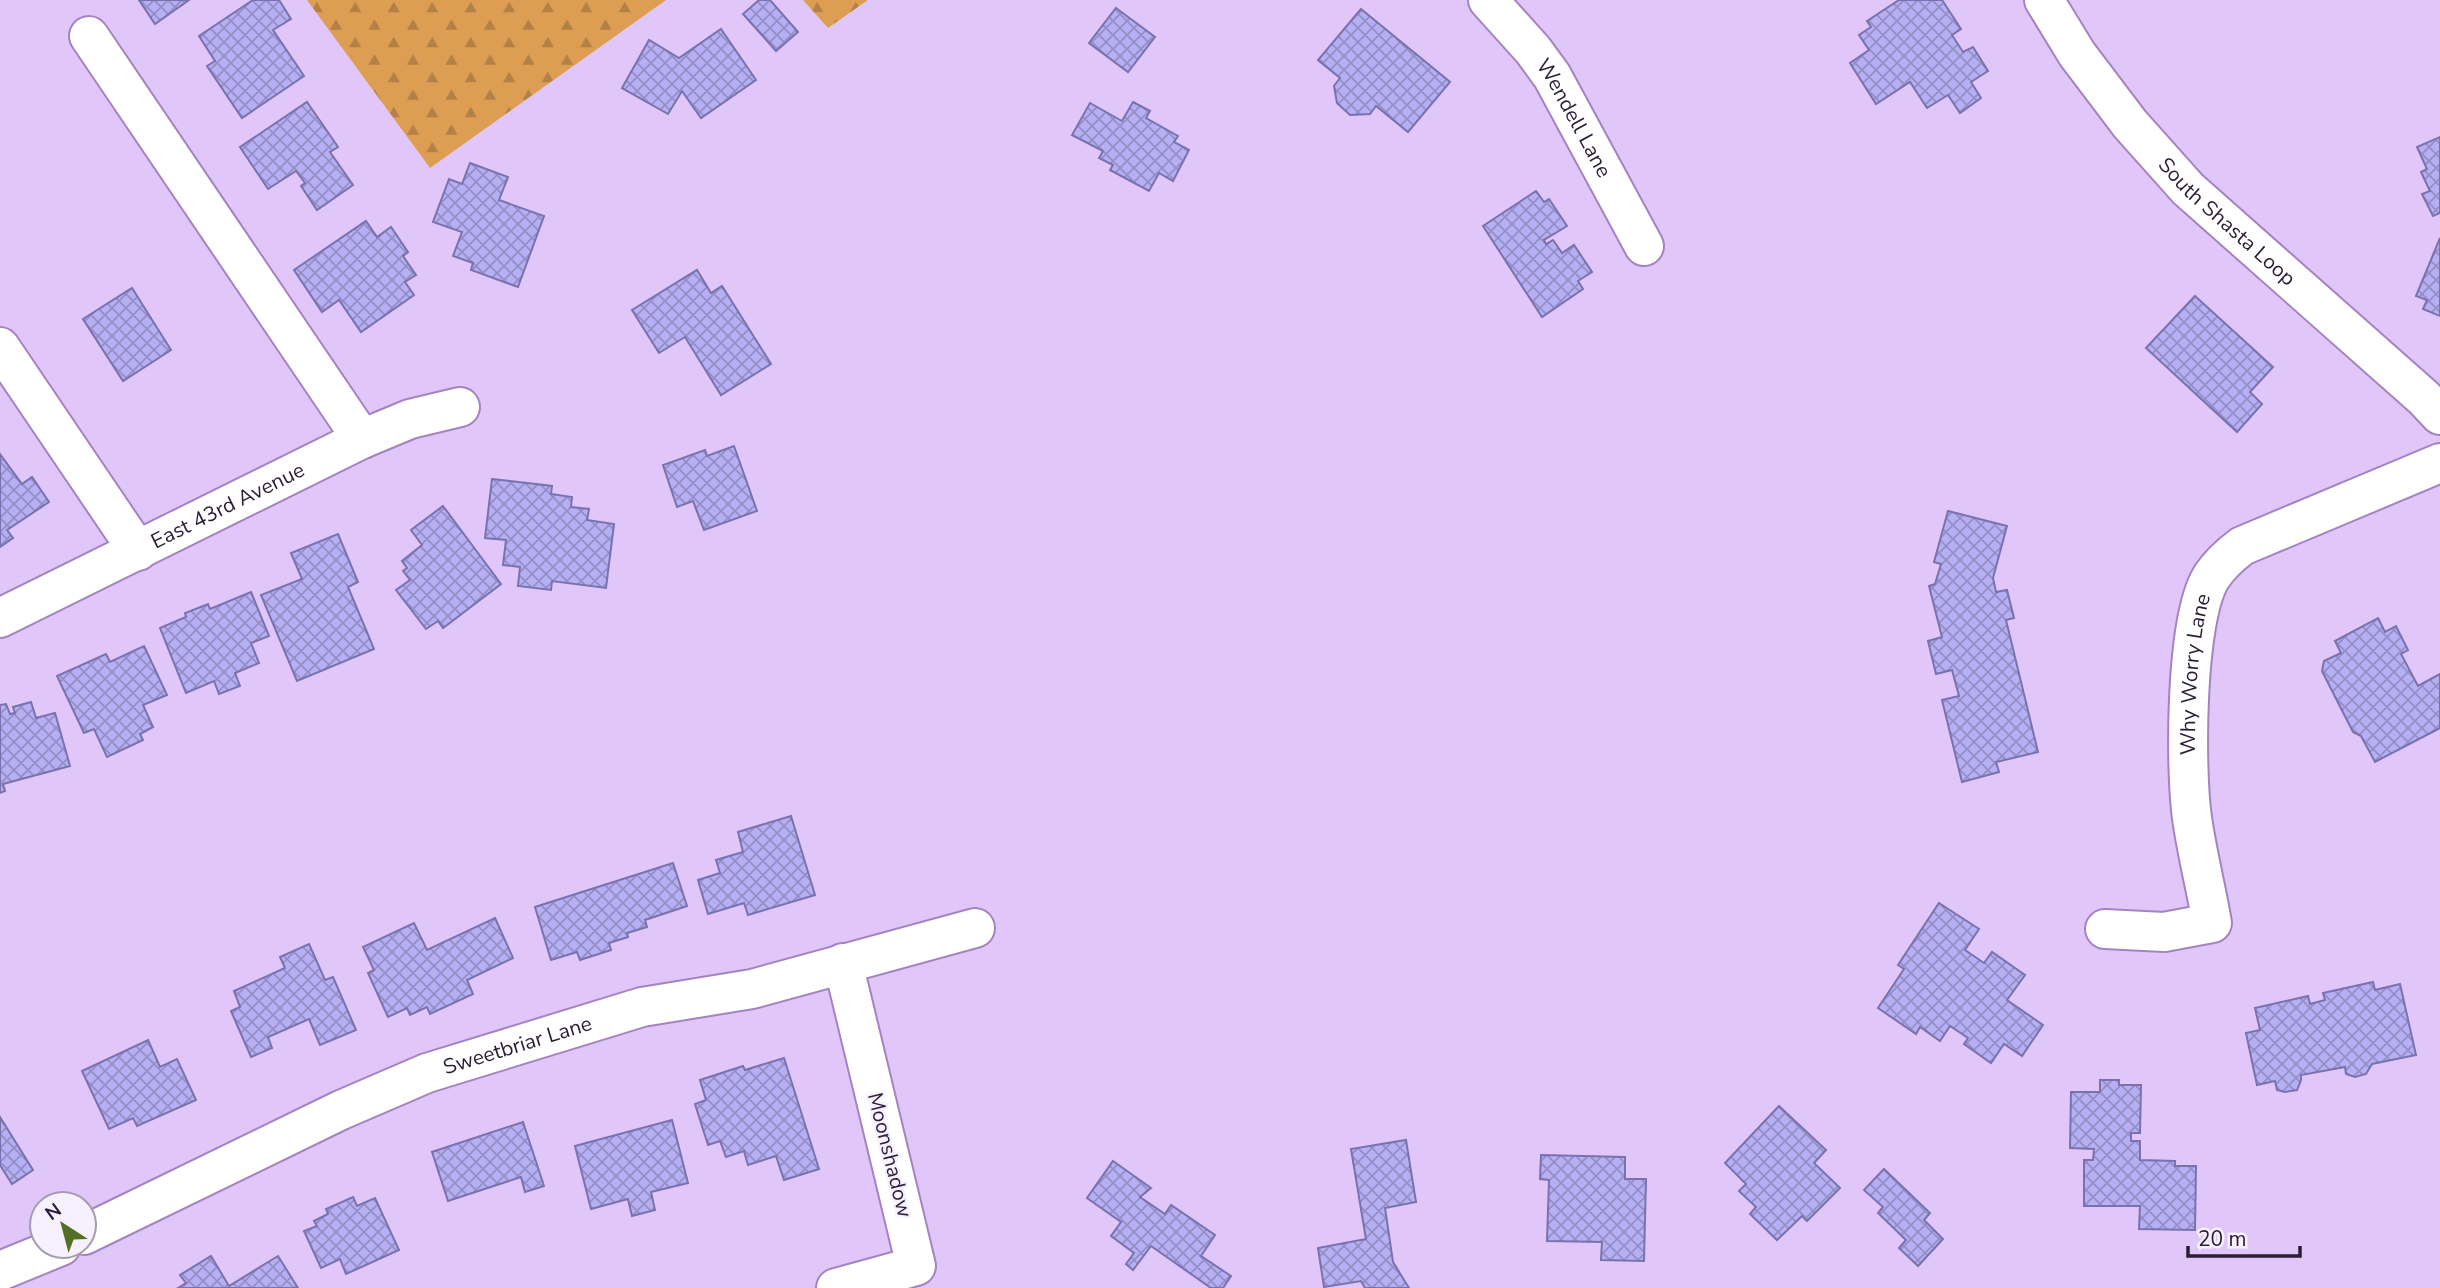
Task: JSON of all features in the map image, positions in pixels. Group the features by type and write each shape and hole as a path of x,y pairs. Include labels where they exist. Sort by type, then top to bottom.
{"street":[{"name":"Wendell Lane","path":"1488,0 1533,50 1552,76 1644,246"},
{"name":"South Shasta Loop","path":"2044,0 2077,54 2130,124 2188,189 2440,415"},
{"path":"89,36 362,439"},
{"path":"0,347 138,551"},
{"name":"East 43rd Avenue","path":"0,618 362,439 410,419 460,407"},
{"name":"Why Worry Lane","path":"2105,929 2164,932 2212,923 2192,817 2188,755 2194,635 2200,602 2211,577 2226,558 2242,546 2440,463"},
{"name":"Sweetbriar Lane","path":"98,1228 341,1110 427,1073 642,1007 752,989 975,928"},
{"name":"Moonshadow","path":"836,1288 921,1277 843,963"},
{"path":"0,1271 28,1260"}],"green space":[{"path":"307,0 666,0 430,168"},
{"path":"803,0 868,0 828,28"}],"building":[{"path":"139,0 189,0 155,24"},
{"path":"253,0 279,0 291,19 273,30 304,76 242,118 207,66 215,61 199,36"},
{"path":"759,0 770,0 798,32 776,51 743,14"},
{"path":"1899,0 1942,0 1961,29 1952,35 1963,52 1973,47 1988,71 1971,82 1981,98 1960,113 1948,95 1927,108 1910,82 1876,104 1850,63 1869,50 1859,35 1871,27 1867,21"},
{"path":"1116,8 1155,37 1128,72 1089,43"},
{"path":"1361,9 1450,82 1408,132 1376,106 1370,114 1350,115 1337,103 1334,86 1340,78 1318,60"},
{"path":"721,29 756,80 701,118 682,91 668,114 622,88 649,40 679,58"},
{"path":"307,102 338,147 330,152 353,185 317,210 301,186 305,183 296,171 268,189 240,147"},
{"path":"1133,102 1150,111 1146,118 1178,136 1174,142 1189,150 1173,181 1159,173 1149,191 1110,170 1113,165 1099,158 1103,151 1072,135 1090,103 1122,121"},
{"path":"2440,137 2440,213 2433,216 2422,194 2430,191 2421,172 2427,169 2417,147"},
{"path":"470,163 508,177 499,200 544,216 518,287 471,270 473,263 453,256 462,232 433,222 449,179 462,184"},
{"path":"1536,191 1544,202 1549,199 1567,226 1544,240 1546,244 1553,240 1562,253 1574,245 1592,272 1578,281 1583,289 1542,317 1483,226"},
{"path":"366,221 377,237 391,227 408,252 403,256 416,275 405,282 414,295 361,332 339,300 322,312 294,270"},
{"path":"2440,238 2440,316 2423,309 2427,300 2416,296"},
{"path":"697,270 711,293 722,286 771,364 721,395 685,337 659,353 632,310"},
{"path":"132,288 171,350 123,381 83,319"},
{"path":"2195,296 2273,367 2250,392 2262,404 2237,432 2146,348"},
{"path":"734,446 757,511 704,530 693,501 677,507 663,465 705,450 707,456"},
{"path":"0,454 22,484 32,477 49,502 7,530 13,538 0,547"},
{"path":"492,479 552,486 551,494 572,497 571,507 589,509 587,520 614,524 606,588 552,581 551,590 518,586 520,567 503,565 506,540 485,538"},
{"path":"443,506 501,584 443,628 438,621 426,629 396,590 410,580 403,571 407,568 402,561 422,545 411,530"},
{"path":"1948,511 2007,526 1993,578 1996,592 2007,590 2014,618 2006,620 2038,752 1996,762 1999,772 1962,782 1942,700 1959,696 1952,670 1936,674 1928,641 1942,637 1929,586 1935,584 1941,564 1934,562"},
{"path":"338,534 358,582 348,587 374,649 297,681 261,595 302,579 291,553"},
{"path":"251,592 269,636 251,643 259,663 235,673 240,686 219,694 214,681 186,693 160,628 186,617 185,613 208,604 210,609"},
{"path":"2378,618 2385,632 2396,626 2408,650 2401,654 2418,686 2440,674 2440,728 2375,762 2361,736 2353,732 2322,671 2324,661 2341,653 2335,641"},
{"path":"144,646 167,695 143,705 153,727 140,734 143,740 107,757 94,729 84,733 57,676 106,654 110,662"},
{"path":"31,702 36,718 55,713 70,766 3,784 5,791 0,793 0,705 6,704 10,714 15,713 13,707"},
{"path":"791,816 815,895 748,915 744,903 708,914 698,880 720,873 716,860 743,852 738,832"},
{"path":"673,863 687,906 645,920 647,927 627,933 628,937 609,943 611,950 580,960 577,952 551,960 535,907"},
{"path":"1939,903 1979,929 1965,950 1984,963 1992,952 2025,975 2007,1000 2043,1025 2022,1056 2004,1044 1991,1063 1964,1044 1968,1038 1950,1026 1940,1041 1920,1027 1916,1034 1878,1008 1904,969 1898,965"},
{"path":"495,918 513,958 467,980 473,994 430,1014 427,1007 410,1015 407,1008 388,1017 368,973 374,970 363,947 414,923 427,950"},
{"path":"309,944 325,980 333,977 356,1030 320,1045 309,1019 268,1037 272,1048 251,1057 231,1011 240,1007 234,991 285,968 280,957"},
{"path":"2373,982 2375,990 2400,984 2416,1055 2372,1064 2366,1074 2355,1077 2346,1074 2345,1067 2301,1075 2297,1090 2277,1090 2275,1081 2257,1085 2246,1033 2260,1030 2255,1008 2308,996 2310,1004 2325,1000 2323,993"},
{"path":"148,1040 160,1067 177,1059 196,1100 137,1126 133,1118 109,1129 82,1071"},
{"path":"784,1058 819,1169 784,1180 776,1156 748,1165 744,1151 726,1157 720,1141 708,1145 695,1104 706,1100 700,1080 743,1066 745,1070"},
{"path":"2100,1080 2119,1080 2119,1085 2141,1085 2140,1133 2131,1133 2131,1141 2140,1141 2140,1160 2175,1161 2175,1166 2196,1166 2195,1230 2139,1229 2140,1206 2084,1206 2084,1160 2093,1160 2094,1149 2070,1148 2071,1092 2100,1092"},
{"path":"1779,1106 1826,1150 1814,1163 1840,1188 1807,1221 1802,1216 1777,1240 1750,1214 1756,1207 1739,1191 1746,1184 1725,1163"},
{"path":"0,1117 33,1170 12,1184 0,1165"},
{"path":"672,1120 688,1183 651,1192 655,1210 632,1216 628,1199 591,1209 575,1146"},
{"path":"523,1122 544,1186 525,1192 521,1177 448,1201 432,1152"},
{"path":"1406,1140 1416,1202 1385,1208 1393,1262 1409,1288 1365,1288 1361,1281 1324,1287 1318,1248 1366,1239 1351,1149"},
{"path":"1541,1155 1625,1157 1625,1179 1646,1179 1644,1261 1601,1260 1602,1242 1547,1241 1549,1180 1540,1179"},
{"path":"1113,1161 1151,1188 1140,1197 1165,1214 1171,1205 1215,1235 1201,1256 1231,1276 1223,1288 1211,1288 1151,1246 1133,1270 1126,1264 1134,1253 1111,1236 1121,1222 1087,1198"},
{"path":"1884,1169 1930,1213 1924,1220 1943,1239 1918,1266 1899,1248 1906,1240 1878,1213 1883,1207 1864,1190"},
{"path":"353,1197 357,1206 375,1198 399,1250 346,1274 340,1259 321,1268 304,1231 317,1226 314,1221 328,1214 326,1209"},
{"path":"211,1256 229,1286 278,1256 298,1288 178,1288 186,1283 180,1275"}]}
